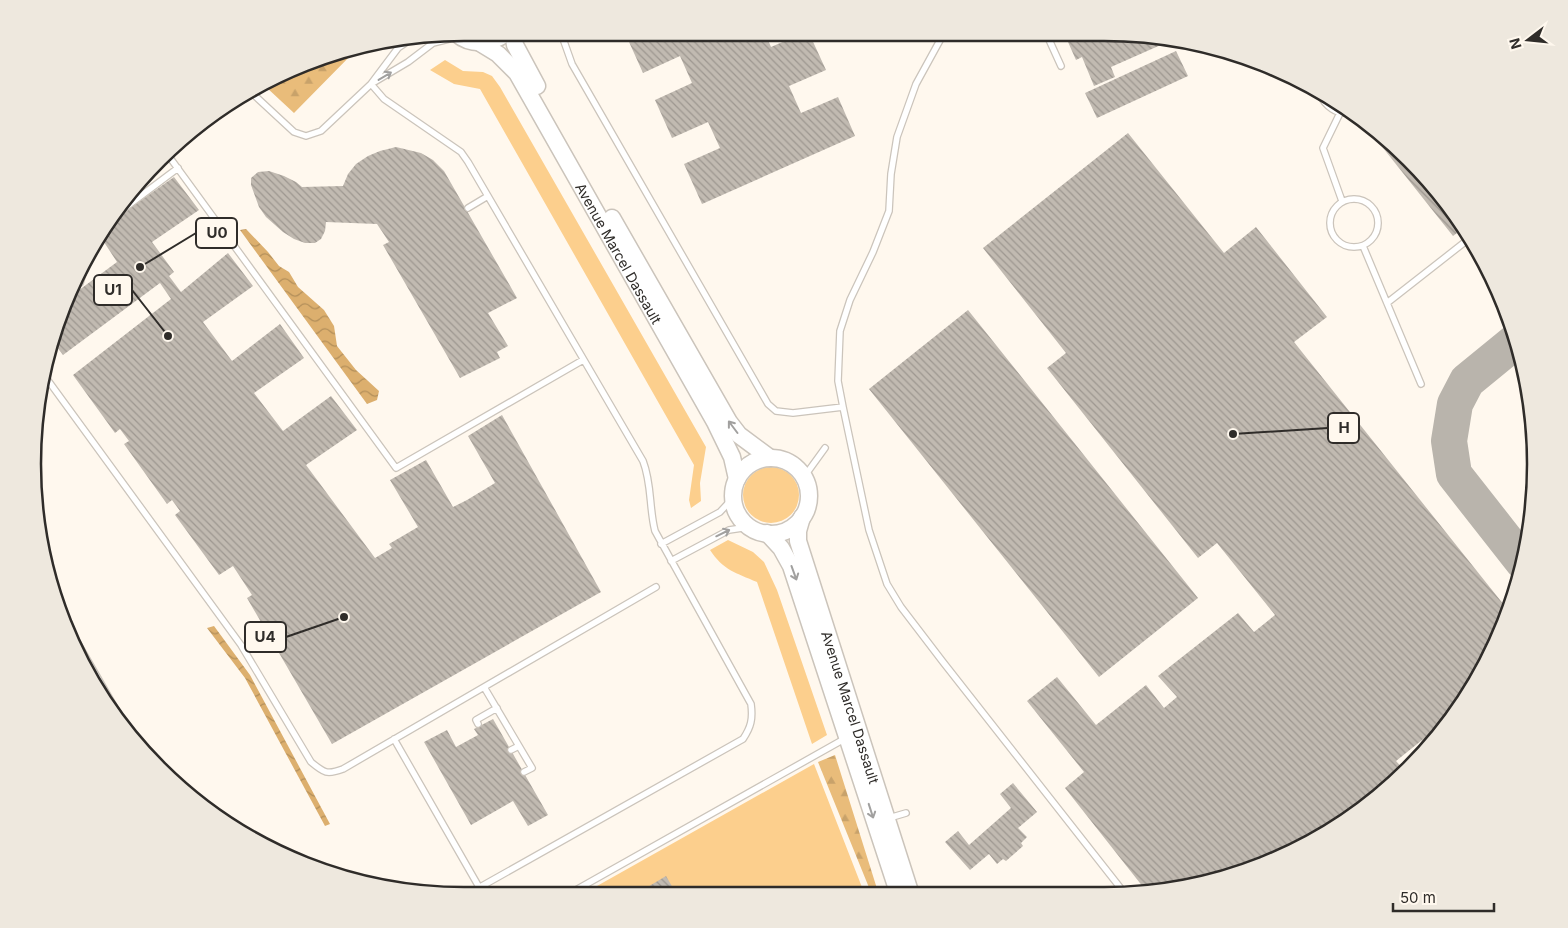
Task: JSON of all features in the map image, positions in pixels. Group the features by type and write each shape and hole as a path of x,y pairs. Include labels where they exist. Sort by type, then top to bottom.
{"main road":[{"name":"Avenue Marcel Dassault","path":"469,41 480,43 498,54 517,73 715,422 732,456 737,479"},
{"path":"480,43 489,41"},
{"name":"Avenue Marcel Dassault","path":"515,41 528,70 729,422 739,436 770,458"},
{"path":"770,458 789,462 804,477 808,487 807,508 795,525 786,530 777,533 766,533 749,527 735,509 733,498 737,479 751,463 760,459 770,458"},
{"name":"Avenue Marcel Dassault","path":"802,517 798,531 798,541 909,887"},
{"name":"Avenue Marcel Dassault","path":"766,533 781,548 791,566 897,887"}],"lane":[{"path":"564,41 572,64 768,404 776,410 793,413 843,406"},
{"path":"940,41 916,84 896,138 891,174 889,211 873,252 850,300 840,331 838,381 869,530 887,584 901,607 1120,886"},
{"path":"1050,41 1061,66"},
{"path":"371,84 408,62 436,42"},
{"path":"256,97 294,132 306,136 321,131 371,84 401,46"},
{"path":"371,84 384,99 461,152 488,196 643,461 649,480 651,514 655,531 750,704 752,717 750,728 742,739 479,887 394,740"},
{"path":"1340,113 1323,148 1342,201"},
{"path":"171,159 396,468 583,360"},
{"path":"133,202 178,168"},
{"path":"468,208 488,196"},
{"path":"1349,199 1364,200 1376,211 1378,227 1370,242 1363,246 1354,248 1346,246 1338,242 1333,236 1330,228 1331,213 1342,201 1349,199"},
{"path":"1387,304 1464,243"},
{"path":"1363,246 1421,384"},
{"path":"49,383 241,645 312,762 322,772 332,773 343,769 656,587"},
{"path":"804,477 825,448"},
{"path":"661,544 720,512 733,498"},
{"path":"671,561 729,530 749,527"},
{"path":"484,687 532,768 524,772"},
{"path":"478,724 476,720 497,708"},
{"path":"580,887 848,737"},
{"path":"511,750 519,746"},
{"path":"888,819 906,813"}],"shaded area":[{"path":"445,60 463,71 483,72 492,76 500,87 706,447 700,483 701,501 691,508 689,500 694,465 480,89 454,84 430,70"},
{"path":"771,467 782,469 791,475 797,484 799,495 797,506 791,515 782,521 771,523 760,521 751,515 745,506 743,495 745,484 751,475 760,469"},
{"path":"728,540 753,552 764,562 777,590 827,735 812,744 757,582 725,567 710,550"},
{"path":"814,764 862,887 595,887"}],"green space":[{"path":"348,58 294,113 269,90 302,73"},
{"path":"835,755 876,887 869,887 818,762"}],"water":[{"path":"246,229 279,266 289,272 298,287 324,310 334,326 337,346 356,370 379,391 377,400 367,404 240,230"},
{"path":"214,626 250,675 330,824 325,826 245,678 207,628"}],"building":[{"path":"629,41 768,41 771,47 785,41 813,41 826,70 789,86 801,113 838,97 855,136 702,204 684,164 720,148 708,122 672,138 655,100 692,83 680,56 643,73"},
{"path":"1068,41 1132,42 1160,45 1111,67 1115,77 1094,86 1082,57 1076,60"},
{"path":"1176,51 1188,76 1097,118 1085,93"},
{"path":"1128,133 1224,253 1256,227 1327,317 1294,342 1503,603 1483,651 1456,699 1428,735 1396,761 1400,766 1383,782 1339,816 1266,855 1186,879 1141,885 1065,788 1084,772 1027,701 1057,677 1096,725 1146,685 1164,708 1177,697 1158,676 1238,613 1254,632 1275,615 1217,543 1198,558 1047,368 1066,353 983,248"},
{"path":"1379,143 1422,185 1456,229 1458,232 1453,236"},
{"path":"396,147 421,153 433,160 444,171 517,298 488,313 508,346 497,352 500,358 460,378 383,245 389,242 377,224 326,222 325,231 321,239 315,243 305,243 283,232 266,217 259,207 251,185 251,178 258,172 269,171 284,176 302,187 343,186 348,174 356,164 368,156"},
{"path":"174,177 199,210 152,242 174,272 169,276 181,292 228,253 253,286 203,322 232,361 280,324 304,358 254,393 283,431 331,396 357,430 306,465 375,558 392,548 389,544 418,527 390,480 426,460 453,507 467,500 495,483 468,436 502,415 601,592 332,744 247,598 252,595 233,566 219,575 175,515 180,511 172,500 167,504 124,444 129,441 120,429 115,433 73,375 171,299 160,283 63,355 58,348 79,290 117,262 104,242 126,211"},
{"path":"968,310 1198,598 1099,677 869,389"},
{"path":"493,719 548,815 528,826 513,801 471,825 424,742 447,730 456,747 478,735 474,729"},
{"path":"1013,783 1037,812 1018,828 1027,837 1021,843 1023,846 1006,861 1003,859 997,864 989,854 970,870 945,842 958,831 969,845 1011,808 1000,794"},
{"path":"666,876 672,887 648,887"}],"taxiway":[{"path":"1509,346 1467,381 1455,404 1449,441 1454,474 1517,554"}],"place":[{"name":"U0","path":"140,267"},
{"name":"U1","path":"168,336"},
{"name":"H","path":"1233,434"},
{"name":"U4","path":"344,617"}]}
